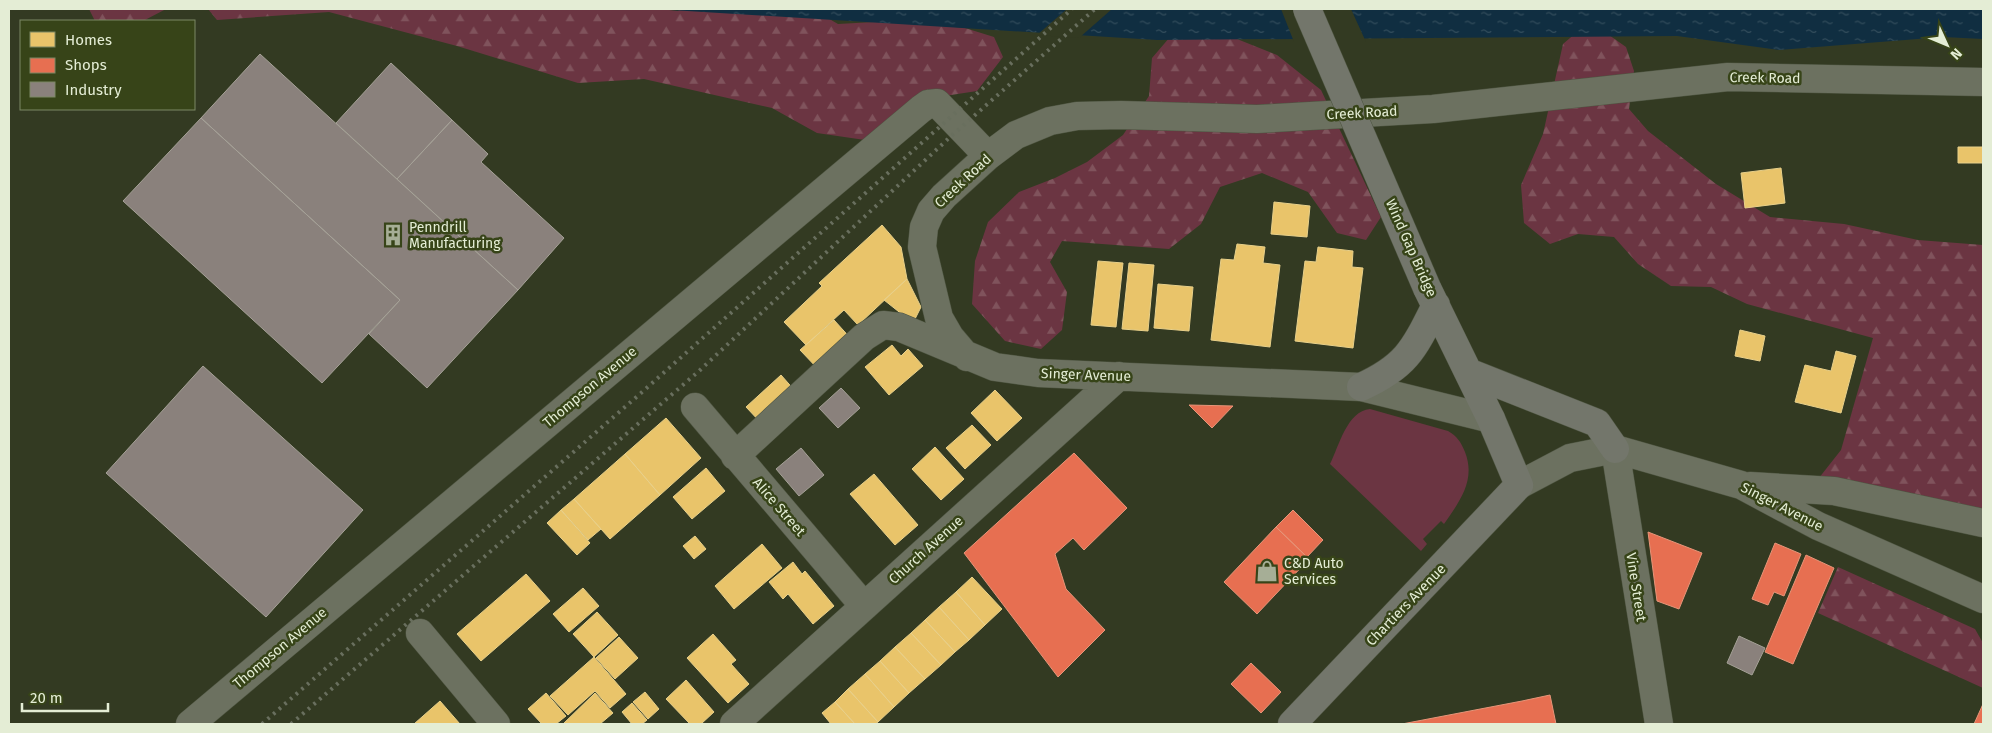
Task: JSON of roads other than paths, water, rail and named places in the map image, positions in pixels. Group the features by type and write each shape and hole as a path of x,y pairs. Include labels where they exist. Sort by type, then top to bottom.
{"main road":[{"name":"Wind Gap Bridge","path":"1307,9 1431,297 1491,420 1520,485"},
{"path":"1361,387 1385,376 1402,364 1417,344 1431,297"},
{"path":"1468,372 1597,423 1615,449"},
{"name":"Chartiers Avenue","path":"1292,724 1520,485"}],"street":[{"name":"Creek Road","path":"967,357 950,337 939,318 922,247 924,227 931,211 944,196 988,156 1016,135 1050,121 1077,116 1257,119 1433,109 1728,77 1983,82"},
{"name":"Thompson Avenue","path":"190,724 928,104 937,103 988,156"},
{"name":"Singer Avenue","path":"735,456 864,337 883,325 899,327 996,368 1038,373 1361,387 1491,420"},
{"name":"Church Avenue","path":"734,724 1118,376"},
{"name":"Alice Street","path":"695,407 864,606"},
{"name":"Singer Avenue","path":"1520,485 1570,458 1615,449 1741,485 1818,526 1983,599"},
{"name":"Vine Street","path":"1615,449 1659,724"},
{"path":"1741,485 1834,491 1983,523"},
{"path":"420,633 496,724"}],"water":[{"path":"655,9 1983,9 1983,39 1943,37 1779,50 1677,36 1157,40"}],"railway":[{"path":"262,724 641,393 1072,9"},
{"path":"291,724 699,371 949,138 1095,9"}],"place":[{"name":"Penndrill Manufacturing","path":"393,235"},
{"name":"C&D Auto Services","path":"1267,571"}]}
